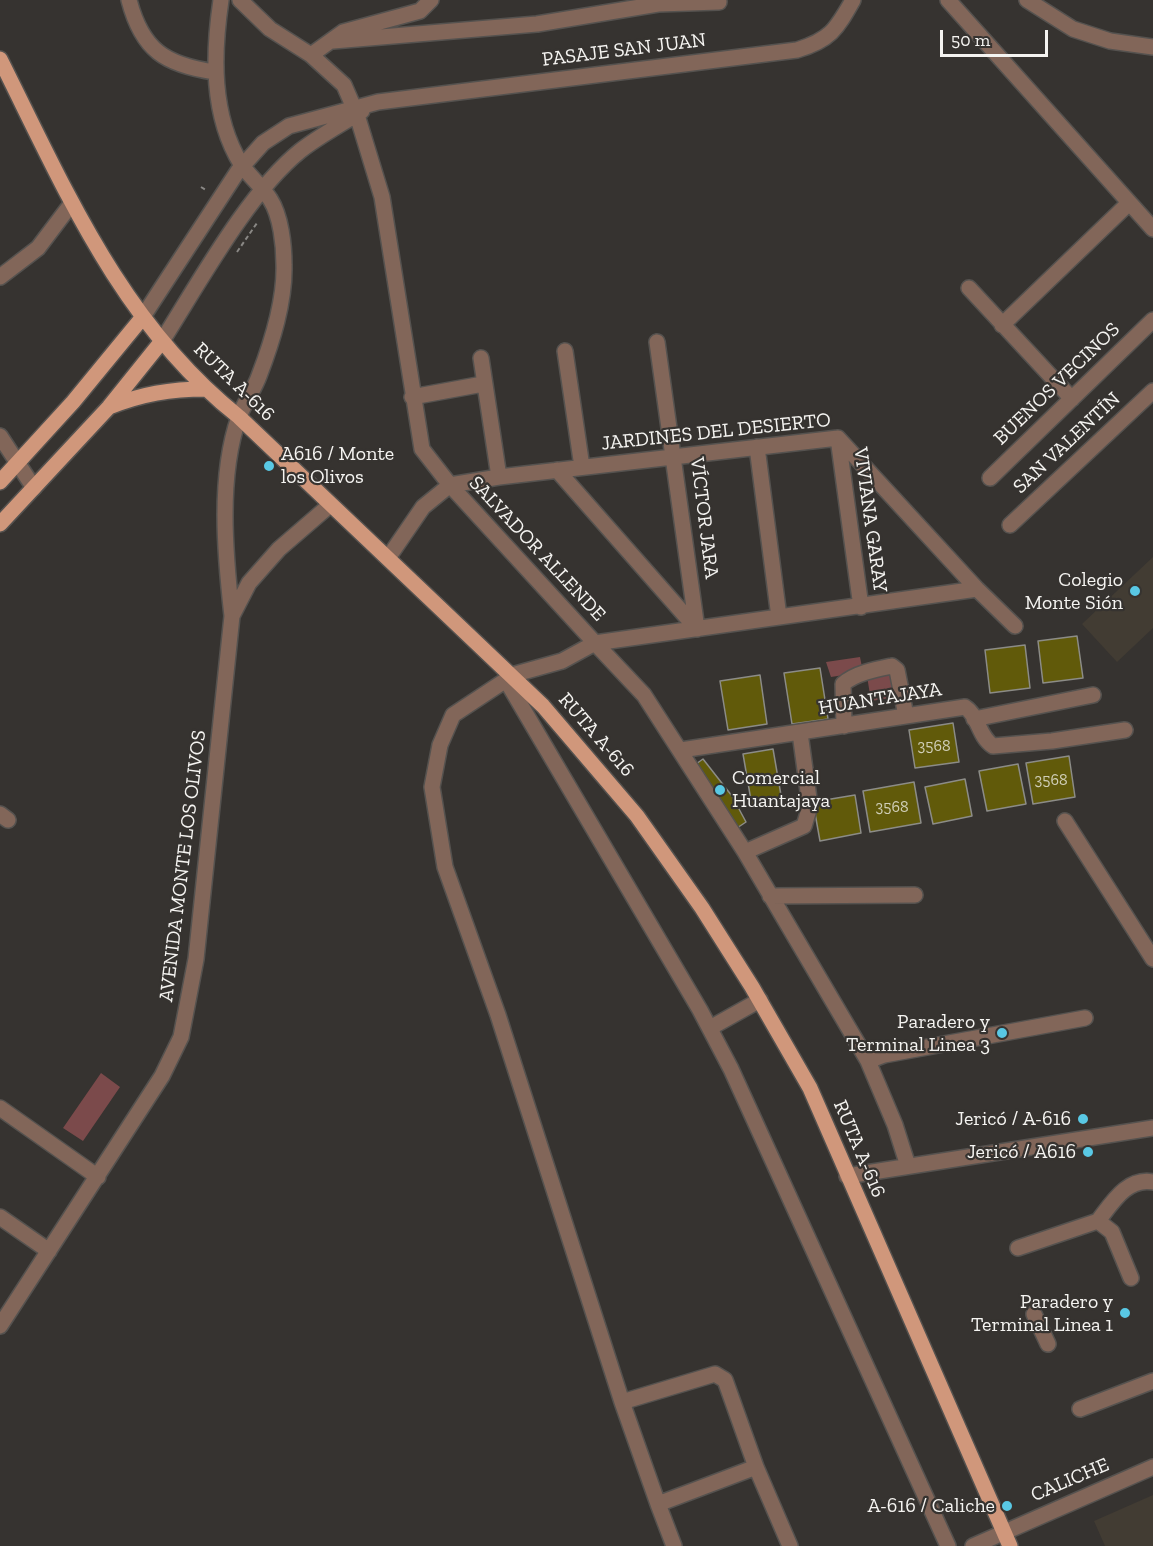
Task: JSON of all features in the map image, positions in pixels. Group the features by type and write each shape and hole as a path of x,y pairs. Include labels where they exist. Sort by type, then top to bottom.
{"main road":[{"name":"RUTA A-616","path":"0,59 97,251 142,318 206,389 239,417 388,558 594,763 637,816 702,908 760,1000 810,1088 1010,1546"},
{"path":"0,482 73,402 142,318"},
{"path":"0,524 109,407 162,341"},
{"path":"109,407 140,395 172,389 206,389"}],"street":[{"path":"129,0 147,43 167,58 191,68 215,72"},
{"path":"221,0 215,72 224,125 242,165 263,190 276,212 284,265 282,289 273,332 259,377 239,417 229,462 227,570 232,616"},
{"name":"SALVADOR ALLENDE","path":"240,0 270,29 311,55 344,85 355,112 382,197 422,449 450,485 595,643 977,590"},
{"path":"311,55 343,32 420,11 431,0"},
{"name":"PASAJE SAN JUAN","path":"162,341 263,190 300,150 355,112 378,102 797,50 820,43 840,23 853,0"},
{"path":"948,0 1153,229"},
{"path":"1027,0 1073,28 1110,41 1153,47"},
{"path":"333,41 537,24 658,4 719,2"},
{"name":"PASAJE SAN JUAN","path":"142,318 242,165 263,143 289,126 355,112"},
{"path":"0,277 38,248 72,203"},
{"path":"1002,325 1129,203"},
{"path":"969,288 1072,399"},
{"name":"BUENOS VECINOS","path":"990,478 1153,320"},
{"name":"VÍCTOR JARA","path":"657,342 675,456 697,629"},
{"path":"565,351 582,467"},
{"path":"481,358 483,384 499,477"},
{"path":"412,397 483,384"},
{"name":"SAN VALENTÍN","path":"1010,525 1153,391"},
{"path":"0,436 34,488"},
{"name":"JARDINES DEL DESIERTO","path":"450,485 499,477 838,438 977,590 1015,626"},
{"name":"VIVIANA GARAY","path":"838,438 861,607"},
{"path":"757,447 779,617"},
{"path":"557,470 697,629"},
{"path":"388,558 423,507 450,485"},
{"name":"AVENIDA MONTE LOS OLIVOS","path":"0,1326 170,1063 181,1037 196,959 232,616 249,583 279,549 330,505"},
{"path":"595,643 562,661 509,677 453,715 440,745 432,787 445,867 498,1015 622,1402 674,1546"},
{"name":"RUTA A-616","path":"595,643 644,695 745,852 868,1061 895,1125 909,1166"},
{"path":"844,726 843,684 854,677 892,666 897,670 906,716"},
{"path":"509,677 710,1028 731,1069 948,1546"},
{"path":"1093,696 974,719 983,738 993,746 1052,741 1125,730"},
{"name":"HUANTAJAYA","path":"681,750 965,707 974,719"},
{"name":"HUANTAJAYA","path":"745,852 804,826 810,806 800,733"},
{"path":"1065,821 1153,959"},
{"path":"770,896 915,895"},
{"path":"710,1028 760,1000"},
{"path":"868,1061 884,1055 1085,1018"},
{"path":"0,1108 98,1177"},
{"path":"847,1176 1153,1128"},
{"path":"1018,1248 1098,1221 1123,1189 1146,1180 1153,1182"},
{"path":"0,1217 49,1251"},
{"path":"1098,1221 1112,1232 1131,1278"},
{"path":"1034,1314 1048,1344"},
{"path":"622,1402 716,1374 725,1380 730,1388 756,1467 790,1546"},
{"path":"1080,1409 1153,1381"},
{"path":"658,1504 756,1467"},
{"name":"CALICHE","path":"973,1546 1153,1467"}],"shaded area":[{"name":"Colegio Monte Sión","path":"1153,557 1153,628 1117,662 1082,624"},
{"path":"860,657 863,672 831,677 826,662"},
{"path":"893,670 897,697 871,701 867,676"},
{"path":"101,1073 120,1087 83,1141 63,1128"},
{"path":"1153,1495 1153,1546 1105,1546 1094,1521"}],"building":[{"path":"1077,636 1083,678 1043,683 1038,641"},
{"path":"1025,645 1030,688 990,693 985,650"},
{"path":"820,668 828,719 792,724 784,673"},
{"path":"760,675 767,724 728,730 720,681"},
{"path":"953,723 959,762 915,768 909,730"},
{"path":"773,749 782,801 752,806 743,754"},
{"path":"1069,756 1075,797 1033,804 1026,763"},
{"name":"Comercial Huantajaya","path":"703,759 732,796 746,822 737,828 696,764"},
{"path":"1018,764 1026,804 987,811 979,771"},
{"path":"965,779 972,816 933,824 925,787"},
{"path":"914,782 921,823 870,832 863,791"},
{"path":"855,795 861,833 820,841 813,802"}],"place":[{"name":"A616 / Monte los Olivos","path":"269,466"},
{"name":"Colegio Monte Sión","path":"1135,591"},
{"name":"Comercial Huantajaya","path":"720,790"},
{"name":"Paradero y Terminal Linea 3","path":"1002,1033"},
{"name":"Jericó / A-616","path":"1083,1119"},
{"name":"Jericó / A616","path":"1088,1152"},
{"name":"Paradero y Terminal Linea 1","path":"1125,1313"},
{"name":"A-616 / Caliche","path":"1007,1506"}]}
